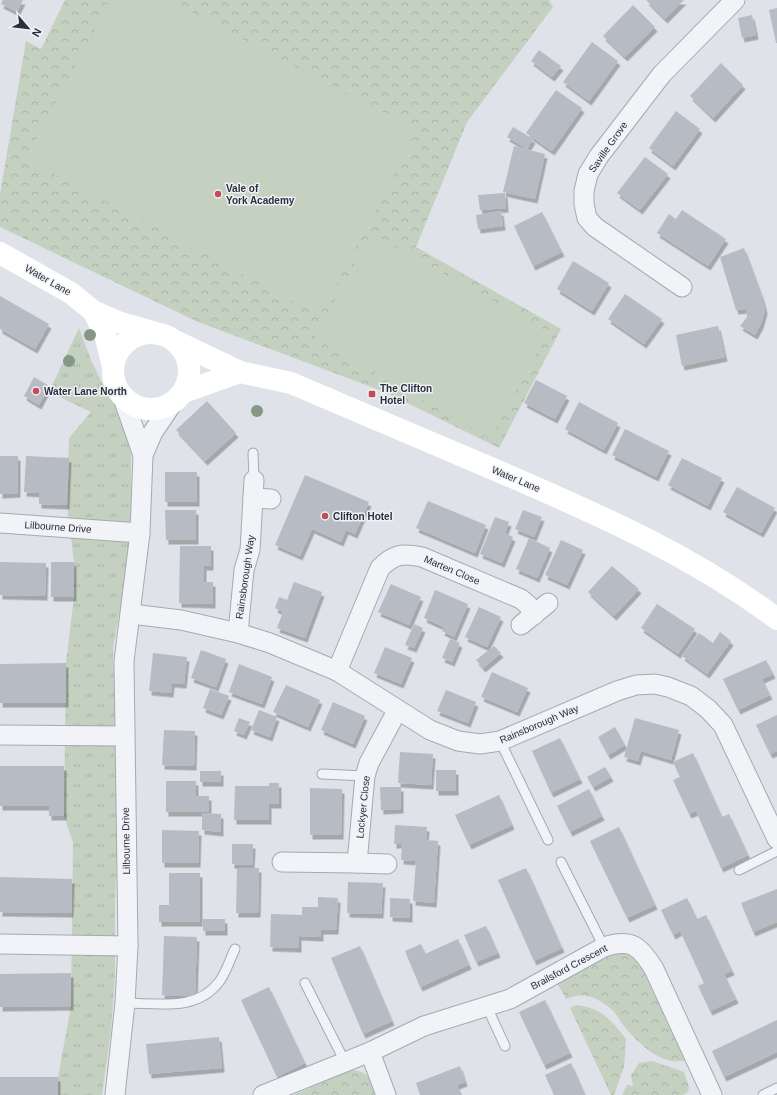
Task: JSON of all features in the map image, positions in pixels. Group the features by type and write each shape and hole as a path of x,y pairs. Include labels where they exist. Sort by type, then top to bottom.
{"street":[{"name":"Saville Grove","path":"682,287 595,227 587,218 584,204 584,191 588,174 599,156 662,74 736,0"},
{"name":"Water Lane","path":"0,253 71,293 94,311 118,322 154,332"},
{"name":"Water Lane","path":"94,311 105,334 113,367"},
{"path":"178,398 190,371 184,351 177,342 162,334 154,332 140,334 126,342 115,358 113,367 115,384 123,398 132,404 147,409 162,408 178,398 240,372"},
{"name":"Water Lane","path":"177,342 240,372 291,383 587,509 669,550 707,571 737,589 777,618"},
{"name":"Lilbourne Drive","path":"123,398 143,455"},
{"name":"Lilbourne Drive","path":"115,1095 125,1002 128,946 124,661 140,533 143,455 153,432 178,398"},
{"name":"Rainsborough Way","path":"238,632 244,570 262,499 254,480"},
{"name":"Lilbourne Drive","path":"0,523 140,533"},
{"name":"Marten Close","path":"337,671 380,568 390,558 406,554 422,557 521,599 528,605 534,614"},
{"name":"Rainsborough Way","path":"131,614 180,620 238,632 270,642 337,671 397,711 430,730 458,741 480,744 500,741 623,689 636,685 655,684 668,687 691,696 723,725 777,839"},
{"name":"Lockyer Close","path":"358,863 365,776 369,763 397,711"},
{"path":"0,735 125,736"},
{"path":"282,862 387,864"},
{"name":"Brailsford Crescent","path":"263,1095 370,1052 424,1026 510,999 604,947 618,942 635,945 645,954 654,969 712,1095"},
{"path":"0,944 128,946"},
{"path":"370,1052 386,1095"}],"lane":[{"path":"254,453 254,480"},
{"path":"500,741 548,840"},
{"path":"322,774 365,776"},
{"path":"739,870 777,851"},
{"path":"561,862 604,947"},
{"path":"125,1002 187,1004 204,997 220,982 235,949"},
{"path":"305,983 346,1062"},
{"path":"487,1007 505,1046"},
{"path":"763,1095 777,1088"}],"green space":[{"name":"Vale of York Academy","path":"65,0 549,0 553,7 467,122 416,247 561,329 499,448 385,392 198,322 0,227 0,194 26,41 41,49"},
{"path":"110,0 169,0 417,131 320,315 26,159"},
{"path":"371,233 548,332 490,438 314,338"},
{"path":"79,328 91,360 105,389 121,413 131,453 131,505 127,572 113,648 118,822 115,903 115,976 111,1030 102,1095 58,1095 58,1077 71,1006 73,842 64,816 66,663 74,597 74,562 67,505 69,438 91,412 49,392"},
{"path":"617,951 630,955 640,964 685,1060 668,1060 651,1052 629,1032 613,1011 596,999 582,995 566,999 557,983"},
{"path":"576,1005 593,1009 605,1016 616,1026 626,1039 624,1067 614,1095 611,1095 570,1008"},
{"path":"652,1061 684,1072 689,1087 688,1092 683,1095 622,1095 627,1085 633,1086 631,1075 639,1063"},
{"path":"348,1070 360,1071 364,1073 373,1084 377,1095 294,1095"}],"building":[{"path":"3,0 23,0 17,12 1,4"},
{"path":"646,0 684,0 665,19"},
{"path":"633,5 655,27 625,57 603,36"},
{"path":"777,8 777,43 776,43 769,10"},
{"path":"752,15 756,35 742,38 738,18"},
{"path":"592,42 618,61 589,101 563,82"},
{"path":"539,50 561,66 552,77 531,61"},
{"path":"721,63 743,85 713,118 690,96"},
{"path":"556,90 582,108 552,151 526,133"},
{"path":"676,111 700,129 673,166 649,148"},
{"path":"513,127 533,139 527,149 507,137"},
{"path":"514,146 545,154 535,199 503,192"},
{"path":"645,157 668,174 640,210 617,193"},
{"path":"505,193 506,208 480,210 478,195"},
{"path":"682,210 726,239 708,266 657,233 669,214 676,219"},
{"path":"501,211 503,226 478,229 476,215"},
{"path":"542,212 562,252 533,266 514,226"},
{"path":"744,248 762,297 765,310 761,324 755,335 740,326 747,317 746,309 736,310 720,257"},
{"path":"573,261 609,283 592,311 557,289"},
{"path":"625,294 662,319 644,344 608,319"},
{"path":"0,296 49,324 35,349 0,329"},
{"path":"718,326 725,357 682,366 676,335"},
{"name":"Water Lane North","path":"34,377 49,386 39,405 24,396"},
{"path":"536,380 567,396 555,419 524,403"},
{"path":"207,401 236,433 205,461 176,430"},
{"path":"579,402 618,423 604,450 565,429"},
{"path":"625,429 669,451 656,477 612,455"},
{"path":"0,456 18,456 18,493 0,494"},
{"path":"26,456 69,458 67,505 39,504 39,493 24,492"},
{"path":"682,458 722,478 708,506 668,485"},
{"path":"165,472 197,472 197,502 165,502"},
{"name":"Clifton Hotel","path":"305,475 369,502 355,534 346,530 341,542 312,529 300,556 275,545"},
{"path":"737,487 775,508 761,533 723,512"},
{"path":"428,501 486,525 475,553 416,528"},
{"path":"165,510 196,510 196,540 166,540"},
{"path":"523,510 542,517 534,537 515,529"},
{"path":"495,517 509,522 505,533 513,537 502,563 480,554"},
{"path":"529,538 550,548 537,578 516,569"},
{"path":"561,540 583,550 567,585 545,575"},
{"path":"180,546 211,546 211,566 204,566 204,582 213,582 213,604 179,603"},
{"path":"0,562 46,563 45,596 0,595"},
{"path":"51,562 74,562 74,597 51,597"},
{"path":"612,566 639,589 614,616 588,592"},
{"path":"294,582 322,592 305,638 277,628 283,612 275,608 279,597 287,600"},
{"path":"391,584 421,597 409,625 378,612"},
{"path":"435,590 468,604 454,637 442,631 444,627 424,618"},
{"path":"657,604 695,629 678,654 641,628"},
{"path":"479,607 501,617 487,647 465,637"},
{"path":"414,624 423,628 414,648 405,645"},
{"path":"720,632 731,641 707,674 682,656 699,633 713,643"},
{"path":"450,639 460,643 452,662 442,658"},
{"path":"494,646 501,653 483,668 476,660"},
{"path":"385,647 412,658 401,684 374,673"},
{"path":"201,650 226,659 216,687 191,678"},
{"path":"153,653 187,657 184,684 172,683 171,693 149,691"},
{"path":"766,660 773,674 762,679 770,695 738,710 723,679"},
{"path":"66,663 66,703 0,703 0,664"},
{"path":"239,664 272,677 262,704 229,692"},
{"path":"492,672 528,688 517,712 481,697"},
{"path":"286,685 320,700 308,727 273,712"},
{"path":"210,689 229,696 221,715 203,708"},
{"path":"446,690 476,702 468,723 437,711"},
{"path":"333,702 365,716 353,744 321,730"},
{"path":"259,710 277,717 270,737 251,730"},
{"path":"777,715 777,751 770,754 756,725"},
{"path":"239,718 250,722 244,735 234,731"},
{"path":"635,718 679,730 671,760 641,751 638,761 624,757"},
{"path":"615,727 625,745 608,755 598,737"},
{"path":"164,730 195,731 194,766 162,765"},
{"path":"560,738 580,779 551,793 532,751"},
{"path":"400,752 433,754 431,785 398,783"},
{"path":"693,753 722,817 729,814 748,855 721,868 696,811 689,814 673,780 680,777 673,762"},
{"path":"0,766 64,766 64,816 49,816 49,806 0,806"},
{"path":"605,767 611,777 593,787 587,777"},
{"path":"436,770 456,770 456,791 436,791"},
{"path":"200,771 221,771 221,782 200,782"},
{"path":"166,781 196,781 196,796 209,796 209,812 166,812"},
{"path":"269,783 279,783 279,804 269,804 269,820 234,820 235,786 269,786"},
{"path":"380,787 401,787 401,809 381,810"},
{"path":"310,788 342,789 341,835 310,835"},
{"path":"589,789 602,816 570,832 557,806"},
{"path":"499,795 512,825 469,845 455,815"},
{"path":"202,813 221,814 221,832 202,830"},
{"path":"395,825 427,827 426,840 438,841 434,903 413,901 416,861 401,860 402,844 394,844"},
{"path":"619,827 655,905 627,918 590,841"},
{"path":"162,830 199,831 198,863 162,863"},
{"path":"232,844 253,844 252,865 232,864"},
{"path":"237,868 259,868 258,913 236,913"},
{"path":"526,868 562,948 534,961 498,880"},
{"path":"169,873 200,873 200,922 159,922 159,905 169,905"},
{"path":"0,877 72,879 71,913 0,912"},
{"path":"348,882 383,883 381,914 347,913"},
{"path":"777,889 777,922 753,932 741,903"},
{"path":"318,897 338,898 336,930 321,930 321,937 299,936 299,948 270,947 271,914 302,915 302,907 318,907"},
{"path":"390,898 410,899 410,918 390,917"},
{"path":"687,898 697,919 706,915 732,971 724,974 736,999 710,1011 698,986 704,983 680,931 673,935 661,910"},
{"path":"203,919 225,919 225,931 203,931"},
{"path":"486,926 498,953 476,962 464,935"},
{"path":"164,936 197,937 195,996 162,995"},
{"path":"458,939 469,965 420,987 405,951 421,944 425,954"},
{"path":"360,946 392,1021 363,1034 331,958"},
{"path":"71,973 71,1006 0,1007 0,974"},
{"path":"269,987 305,1063 277,1077 241,1000"},
{"path":"545,1000 570,1053 544,1065 519,1012"},
{"path":"777,1020 777,1052 724,1077 712,1051"},
{"path":"219,1037 222,1068 149,1074 146,1044"},
{"path":"571,1063 585,1095 554,1095 545,1075"},
{"path":"460,1066 465,1082 457,1085 461,1095 420,1095 416,1083"},
{"path":"0,1077 58,1077 58,1095 0,1095"}],"place":[{"name":"Vale of York Academy","path":"218,194"},
{"name":"Water Lane North","path":"36,391"},
{"name":"The Clifton Hotel","path":"372,394"},
{"name":"Clifton Hotel","path":"325,516"}]}
